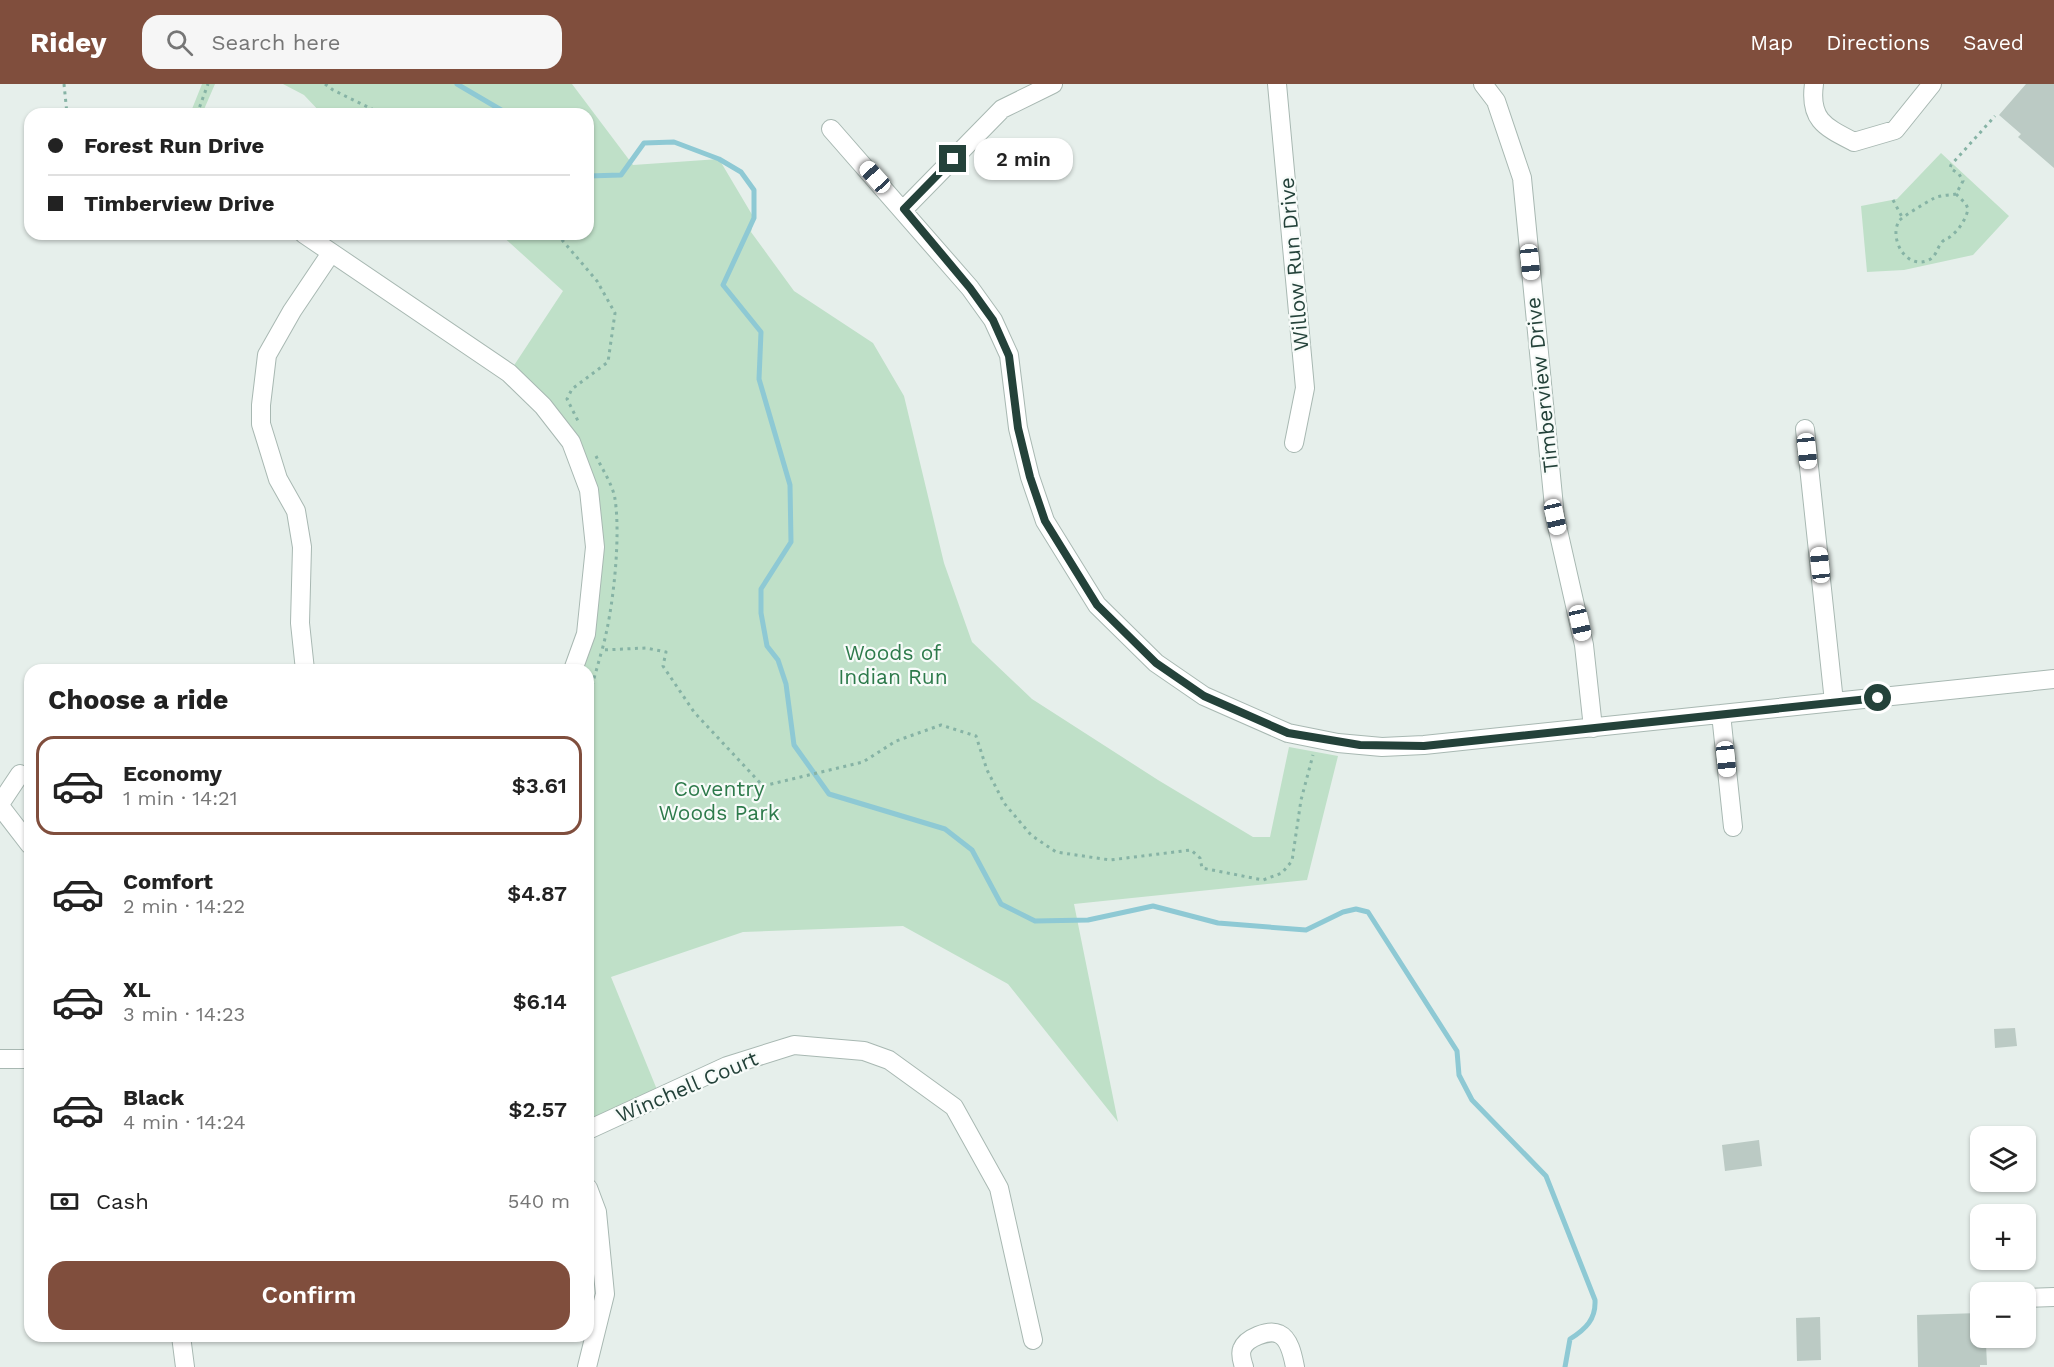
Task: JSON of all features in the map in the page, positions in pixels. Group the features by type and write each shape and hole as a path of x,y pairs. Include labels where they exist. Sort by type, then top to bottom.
{"street":[{"path":"904,209 1002,109 1053,84"},
{"name":"Willow Run Drive","path":"1276,84 1305,388 1294,443"},
{"name":"Timberview Drive","path":"1483,84 1496,101 1522,178 1555,517 1584,645 1593,728"},
{"path":"1814,84 1812,103 1825,127 1854,142 1895,130 1932,84"},
{"path":"831,129 904,209 970,288 993,320 1009,356 1018,428 1030,477 1045,521 1097,605 1156,663 1204,696 1288,733 1382,747 1424,746 2054,679"},
{"path":"313,240 509,373 543,406 571,442 589,490 595,547 586,634 575,664"},
{"path":"304,664 300,623 302,547 296,511 278,479 261,424 261,405 267,355 292,310 331,253"},
{"path":"1805,429 1834,702"},
{"path":"1720,714 1733,827"},
{"path":"20,774 0,805 24,837"},
{"name":"Winchell Court","path":"594,1127 727,1066 794,1045 864,1051 889,1060 954,1107 999,1188 1033,1340"},
{"path":"0,1059 24,1059"},
{"path":"594,1204 597,1212 605,1294 594,1339"},
{"path":"2036,1298 2054,1297"},
{"path":"1244,1367 1241,1352 1244,1345 1269,1332 1280,1334 1288,1342 1295,1367"},
{"path":"182,1342 185,1367"},
{"path":"587,1367 593,1342"}],"path":[{"path":"64,84 66,108"},
{"path":"199,108 208,84"},
{"path":"326,84 333,90 370,108"},
{"path":"1956,194 1963,181 1959,174 1950,168 1951,165 1995,116"},
{"path":"1956,194 1966,204 1966,217 1952,236 1944,240 1938,252 1927,261 1910,260 1903,253 1896,233 1897,225 1902,217 1921,208 1935,197 1956,194"},
{"path":"1893,200 1902,217"},
{"path":"562,240 597,281 615,313 608,362 572,389 567,399 583,429"},
{"path":"593,450 615,497 615,559 608,631 594,679"},
{"path":"602,650 646,648 666,651 663,666 694,712 762,786 863,762 896,741 941,725 976,736 987,770 1004,803 1031,835 1056,852 1110,860 1191,850 1200,858 1202,868 1263,880 1282,873 1292,861 1306,776 1319,739"}],"green space":[{"path":"202,84 215,84 205,108 192,108"},
{"name":"Coventry Woods Park","path":"283,84 572,84 590,108 316,108 304,95"},
{"name":"Coventry Woods Park","path":"594,113 633,165 719,159 754,218 751,232 794,291 873,343 904,396 944,563 972,642 1032,699 1158,780 1253,837 1270,837 1289,747 1338,756 1307,880 1074,904 1118,1122 1008,984 903,926 743,932 611,977 660,1097 594,1127 594,664 574,664 595,547 571,442 509,373 563,291 507,240 594,240"},
{"path":"1941,153 2009,216 1973,255 1904,270 1867,272 1861,206 1897,199"}],"building":[{"path":"2026,84 2054,84 2054,168 2018,137 2021,134 1999,115"},
{"path":"2015,1028 2017,1046 1995,1048 1994,1029"},
{"path":"1759,1140 1762,1166 1725,1171 1722,1145"},
{"path":"1970,1313 1970,1348 1986,1348 1987,1365 1918,1367 1917,1315"},
{"path":"1820,1317 1821,1360 1797,1361 1796,1318"}],"waterway":[{"path":"457,84 498,108"},
{"path":"594,176 621,175 644,143 674,142 719,159 741,172 754,190 754,218 723,285 761,332 759,379 790,485 791,542 761,589 761,613 767,646 778,660 786,684 794,745 829,794 945,829 972,850 1001,904 1035,921 1088,920 1153,906 1218,923 1306,930 1343,912 1356,909 1368,912 1457,1051 1459,1075 1472,1100 1546,1176 1595,1300 1594,1313 1589,1323 1570,1339 1565,1367"}],"route":[{"path":"953,159 904,209 970,288 993,320 1009,356 1018,428 1030,477 1045,521 1097,605 1156,663 1204,696 1288,733 1338,743 1382,747 1424,746 1878,698"}],"park label":[{"name":"Woods of Indian Run","path":"893,665"}]}
